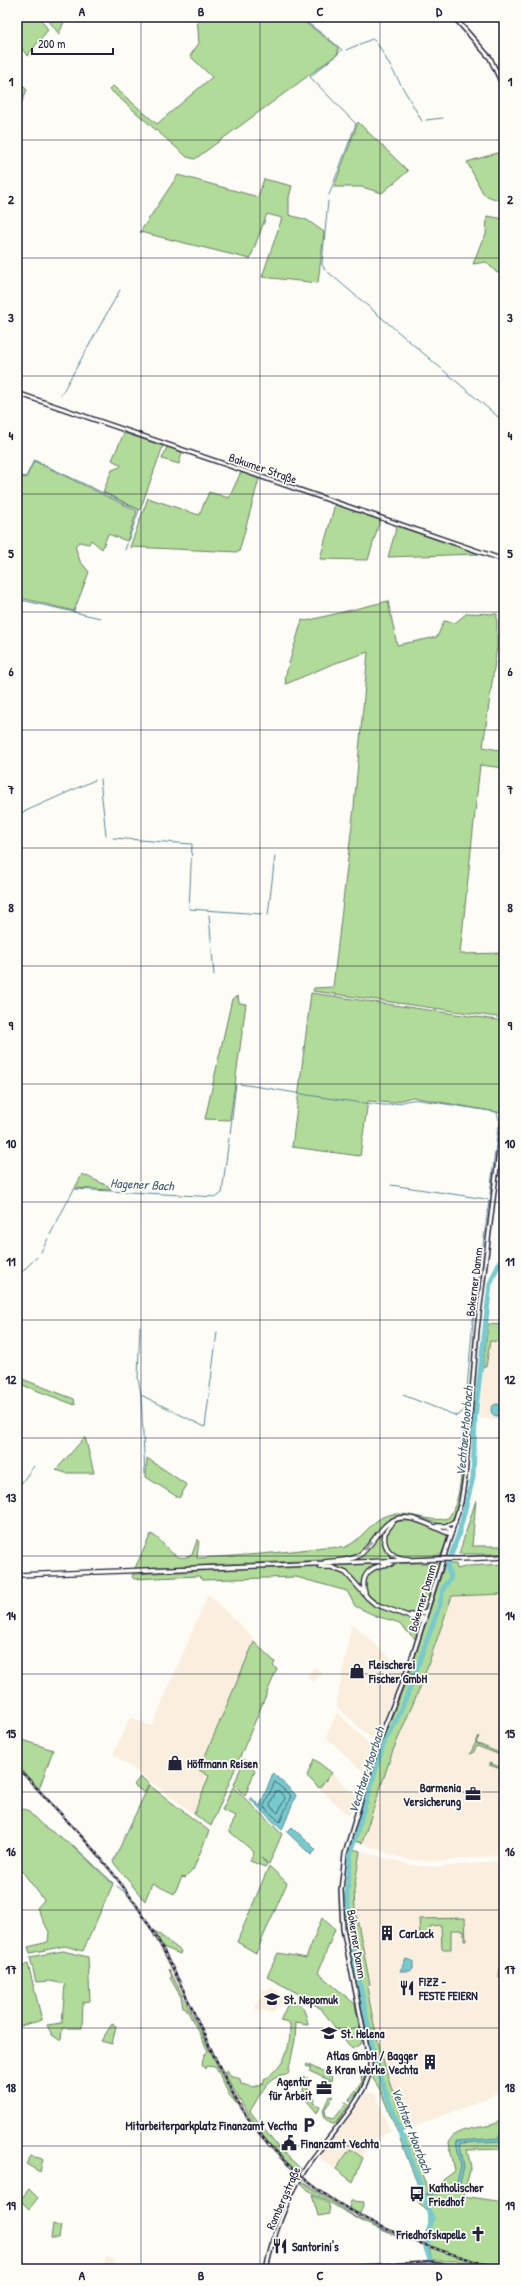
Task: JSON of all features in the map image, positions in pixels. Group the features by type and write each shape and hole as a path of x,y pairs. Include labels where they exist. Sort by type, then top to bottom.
{"main road":[{"path":"454,17 490,58 504,88"},
{"name":"Bakumer Straße","path":"17,393 504,560"},
{"name":"Bokerner Damm","path":"368,2081 370,2063 343,1928 341,1890 343,1869 348,1842 377,1746 424,1621 455,1522 465,1477 474,1360 504,1110"},
{"path":"320,1564 356,1557 369,1546 384,1525 396,1520 408,1518 452,1532"},
{"path":"396,1520 387,1527 385,1533 387,1549 400,1558 425,1560"},
{"path":"434,1526 445,1526 455,1522"},
{"path":"445,1526 452,1532"},
{"path":"17,1575 504,1557"},
{"path":"366,1596 363,1580 370,1569 380,1565 407,1561"},
{"path":"308,1565 332,1567 341,1571 351,1578 366,1596 380,1606 408,1614 424,1621"},
{"path":"408,1614 416,1615 427,1611"},
{"path":"416,1615 424,1621"},
{"name":"Rombergstraße","path":"266,2269 273,2243 300,2177 362,2093 368,2081"},
{"path":"322,2269 434,2264 471,2269"},
{"path":"17,2265 24,2269"}],"shaded area":[{"path":"490,1341 504,1342 504,1421 479,1418 483,1370 486,1367"},
{"path":"208,1594 252,1636 254,1642 199,1770 209,1775 194,1814 113,1754 130,1717 152,1726"},
{"path":"504,1594 504,1854 446,1861 413,1860 397,1857 362,1843 392,1752 421,1685 452,1596"},
{"path":"352,1623 403,1669 375,1742 336,1706"},
{"path":"315,1667 322,1673 313,1682 307,1677"},
{"path":"337,1712 372,1746 364,1773 326,1737"},
{"path":"17,1765 67,1819 118,1878 134,1900 164,1952 233,2091 257,2129 296,2174 269,2147 231,2093 149,1927 125,1888"},
{"path":"332,1773 357,1797 349,1816 319,1788"},
{"path":"360,1851 412,1865 441,1867 504,1860 504,1929 499,1977 504,1978 504,2088 486,2099 406,2130 385,2074 370,2003 355,1908 354,1891"},
{"name":"St. Nepomuk","path":"271,1987 286,1997 273,2013 255,2009 263,1989 269,1991"},
{"path":"368,2092 376,2094 391,2132 371,2140 367,2144 363,2158 350,2149 335,2170 319,2158"},
{"path":"106,2257 115,2260 113,2269 102,2269"}],"green space":[{"path":"17,17 40,17 48,30 27,56 17,41"},
{"path":"46,17 66,17 59,34"},
{"path":"197,17 298,17 338,47 338,54 195,159 187,157 109,89 113,86 157,124 212,77 190,56 199,43"},
{"path":"17,80 27,90 18,110 17,110"},
{"path":"358,122 408,171 382,193 362,187 334,187"},
{"path":"504,151 504,202 484,195 467,162"},
{"path":"178,175 258,197 264,179 292,186 289,197 289,215 307,220 324,232 318,283 262,277 282,218 267,214 250,259 140,232"},
{"path":"487,216 504,219 504,270 497,273 486,262 473,264 481,243 486,235"},
{"path":"124,433 163,446 140,510 103,492 112,470 120,467 121,465 112,460"},
{"path":"167,447 182,452 179,464 162,459"},
{"path":"34,461 137,511 127,541 108,534 102,549 91,540 89,544 79,542 75,546 80,561 89,572 74,611 17,597 17,475 26,478"},
{"path":"241,472 259,479 239,552 130,547 148,498 199,515 209,492 229,498"},
{"path":"335,504 380,520 368,560 320,559"},
{"path":"397,526 477,553 478,554 388,557"},
{"path":"388,601 397,645 437,637 444,621 455,623 467,613 497,614 497,647 483,747 504,751 504,768 480,765 460,954 504,953 504,1018 313,991 314,988 333,987 354,807 368,652 330,665 286,684 285,677 302,620 306,621"},
{"path":"311,993 504,1021 504,1095 502,1113 412,1097 392,1103 368,1101 360,1156 292,1147"},
{"path":"238,996 239,1003 246,1004 230,1120 205,1119 232,999"},
{"path":"82,1174 110,1187 111,1190 75,1188"},
{"path":"488,1324 504,1325 504,1342 490,1341 486,1367 483,1367"},
{"path":"17,1377 74,1399 75,1405 17,1383"},
{"path":"464,1426 468,1430 464,1481 458,1507 453,1517 447,1524 441,1524 404,1515 392,1518 379,1529 363,1550 346,1559 135,1568 151,1534 174,1555 179,1557 192,1555 197,1540 199,1540 197,1558 276,1553 324,1547 340,1548 351,1544 376,1521 388,1515 404,1514 433,1519 448,1518 453,1510 460,1487"},
{"path":"85,1437 94,1473 66,1473 56,1470"},
{"path":"147,1458 187,1485 179,1498 146,1477"},
{"path":"476,1500 472,1546 504,1546 504,1554 459,1554"},
{"path":"401,1521 412,1521 446,1533 447,1540 441,1555 408,1557 397,1555 392,1552 388,1547 387,1542 388,1531 395,1523"},
{"path":"388,1525 384,1535 384,1545 390,1553 399,1559 353,1561 368,1550"},
{"path":"405,1563 439,1563 438,1571 434,1574 433,1589 427,1606 419,1613 407,1613 390,1608 369,1596 366,1592 365,1581 370,1573 380,1568"},
{"path":"375,1564 365,1573 361,1589 351,1575 333,1566"},
{"path":"445,1564 456,1564 457,1569 469,1566 504,1564 504,1594 452,1596 421,1685 392,1753 362,1843 352,1840 382,1741 410,1672"},
{"path":"321,1567 338,1571 352,1581 370,1603 381,1609 419,1622 420,1628 417,1629 419,1633 417,1638 414,1638 397,1622 376,1616 355,1606 347,1591 296,1577 203,1580 199,1576 134,1579 132,1577 133,1574"},
{"path":"254,1642 275,1662 273,1666 277,1669 211,1826 194,1814 209,1776 199,1770"},
{"path":"479,1736 476,1743 504,1755 504,1770 489,1765 489,1763 500,1767 503,1759 500,1755 477,1746 473,1753 470,1754"},
{"path":"17,1738 53,1750 39,1789 17,1765"},
{"path":"244,1759 255,1770 245,1796 234,1785"},
{"path":"314,1759 332,1773 319,1788 307,1776"},
{"path":"140,1777 149,1783 144,1793 134,1785"},
{"path":"149,1785 209,1831 193,1870 185,1878 182,1877 174,1894 152,1883 145,1901 113,1862"},
{"path":"233,1787 282,1834 269,1864 261,1858 267,1864 265,1867 250,1861 254,1852 229,1831 236,1816 222,1810"},
{"path":"23,1809 27,1810 42,1825 72,1845 113,1884 83,1951 65,1946 30,1953 28,1947 48,1942 49,1932 37,1908 44,1900 22,1871 17,1875 17,1811"},
{"path":"350,1848 360,1851 354,1891 355,1908 370,1984 367,1986 378,2042 393,2094 406,2130 398,2133 380,2090 372,2077 371,2054 351,1960 346,1920 345,1896"},
{"path":"269,1866 287,1883 256,1953 237,1942"},
{"path":"322,1918 335,1929 318,1973 355,2004 362,2043 352,2049 321,2009 301,1995 267,1977 278,1953 306,1958"},
{"path":"465,1918 466,1941 464,1941 464,1930 451,1930 451,1949 442,1949 441,1925 431,1926 428,1933 420,1935 419,1919"},
{"path":"504,1929 504,1978 499,1977"},
{"path":"155,1931 181,1951 180,1954 163,1947"},
{"path":"63,1951 88,1957 90,2001 83,2002 82,2028 62,2028 61,2041 52,2035 47,2025 62,2023 65,1984 50,1981 36,1982 30,1957"},
{"path":"28,1964 42,2020 17,2027 17,1967"},
{"path":"169,1969 237,2104 229,2095 216,2067 206,2066 205,2069 202,2065 204,2055 208,2051 186,2008 183,2007 181,1997 170,1978 172,1977"},
{"path":"290,1999 298,2002 303,2008 308,2024 296,2022 295,2040 288,2074 281,2075 270,2082 265,2087 250,2111 277,2146 301,2169 299,2172 290,2167 269,2144 237,2096 224,2072 227,2070 230,2075 240,2079 241,2084 254,2087 264,2083 264,2080 269,2077 280,2065 288,2048 290,2023 280,2021"},
{"path":"112,2024 116,2026 112,2044 101,2041"},
{"path":"307,2064 332,2077 331,2081 309,2071 311,2068 306,2066"},
{"path":"360,2068 365,2076 360,2090 350,2102 349,2099 362,2082 361,2076 357,2071"},
{"path":"304,2076 304,2079 308,2078 308,2091 315,2099 314,2103 320,2106 317,2113 303,2096"},
{"path":"334,2096 325,2109 326,2116 334,2118 346,2103 349,2105 336,2123 332,2123 325,2119 323,2110 329,2097"},
{"path":"504,2116 504,2149 467,2150 471,2167 463,2196 504,2202 504,2269 460,2261 432,2261 428,2243 423,2241 429,2224 429,2214 418,2203 419,2188 400,2139 408,2135 428,2191 443,2185 443,2180 455,2171 449,2143 451,2138 462,2131 494,2124"},
{"path":"350,2149 363,2158 353,2182 336,2169"},
{"path":"31,2156 43,2159 40,2172 26,2164"},
{"path":"303,2182 354,2216 401,2238 365,2223 308,2190 301,2183"},
{"path":"29,2189 38,2198 29,2209 20,2200"},
{"path":"312,2194 329,2204 330,2214 318,2216"},
{"path":"351,2201 364,2202 360,2214 349,2208"},
{"path":"53,2224 58,2226 61,2225 59,2238 51,2238"}],"water":[{"path":"495,1404 499,1404 503,1410 499,1416 495,1416 491,1412 491,1408"},
{"path":"273,1773 296,1795 282,1830 250,1799 251,1797 260,1806"},
{"path":"292,1827 316,1850 311,1855 287,1832"},
{"path":"406,1959 413,1961 413,1969 410,1971 400,1971"},
{"path":"504,2129 504,2134 500,2141 460,2143 464,2168 458,2190 428,2195 427,2193 455,2188 461,2167 456,2141 498,2138"}],"waterway":[{"path":"300,17 325,36"},
{"path":"328,38 342,50 310,77 356,124 329,195"},
{"path":"346,50 372,39 375,41"},
{"path":"377,43 422,121"},
{"path":"426,120 443,118"},
{"path":"325,270 322,264 328,201"},
{"path":"328,272 504,422"},
{"path":"61,395 120,290"},
{"path":"17,475 26,477 34,460 139,510 125,550"},
{"path":"17,599 100,618"},
{"path":"100,779 106,835"},
{"path":"17,815 95,780"},
{"path":"113,838 192,844 189,909 262,914"},
{"path":"268,915 275,856"},
{"path":"209,915 214,975"},
{"name":"Hagener Bach","path":"230,1134 236,1084"},
{"name":"Hagener Bach","path":"240,1084 384,1105 411,1100 420,1100 497,1112 499,1120"},
{"name":"Hagener Bach","path":"490,1194 498,1127"},
{"name":"Hagener Bach","path":"41,1252 74,1189 217,1197 222,1193 229,1138"},
{"path":"391,1185 486,1199 490,1201"},
{"path":"403,1395 457,1416 465,1410 473,1321 489,1201"},
{"name":"Hagener Bach","path":"499,1203 504,1204"},
{"name":"Hagener Bach","path":"17,1277 37,1257"},
{"name":"Vechtaer Moorbach","path":"433,2269 426,2248 432,2217 426,2206 420,2183 377,2070 352,1945 347,1894 351,1851 384,1742 396,1721 408,1693 440,1604 443,1589 451,1577 447,1567 459,1533 473,1478 475,1418 490,1284 499,1263 504,1258"},
{"path":"140,1326 138,1377 141,1395"},
{"path":"145,1474 141,1395 205,1427 217,1332"},
{"path":"17,1489 34,1466"},
{"path":"73,1845 113,1883"},
{"path":"117,1886 128,1895 132,1901"},
{"name":"Vechtaer Moorbach","path":"424,2195 428,2194"}],"railway":[{"path":"17,1767 102,1859 132,1899 159,1941 235,2097 258,2132 286,2162 317,2188 350,2210 387,2229 425,2245 504,2269"}],"place":[{"name":"Fleischerei Fischer GmbH","path":"357,1671"},
{"name":"Höffmann Reisen","path":"175,1763"},
{"name":"Barmenia Versicherung","path":"473,1794"},
{"name":"CarLack","path":"387,1933"},
{"name":"FIZZ - FESTE FEIERN","path":"407,1988"},
{"name":"St. Nepomuk","path":"272,1999"},
{"name":"St. Helena","path":"329,2033"},
{"name":"Atlas GmbH / Bagger & Kran Werke Vechta","path":"430,2062"},
{"name":"Agentur für Arbeit","path":"324,2088"},
{"name":"Mitarbeiterparkplatz Finanzamt Vectha","path":"309,2125"},
{"name":"Finanzamt Vechta","path":"289,2143"},
{"name":"Katholischer Friedhof","path":"417,2194"},
{"name":"Friedhofskapelle","path":"478,2234"},
{"name":"Santorini's","path":"280,2246"}]}
